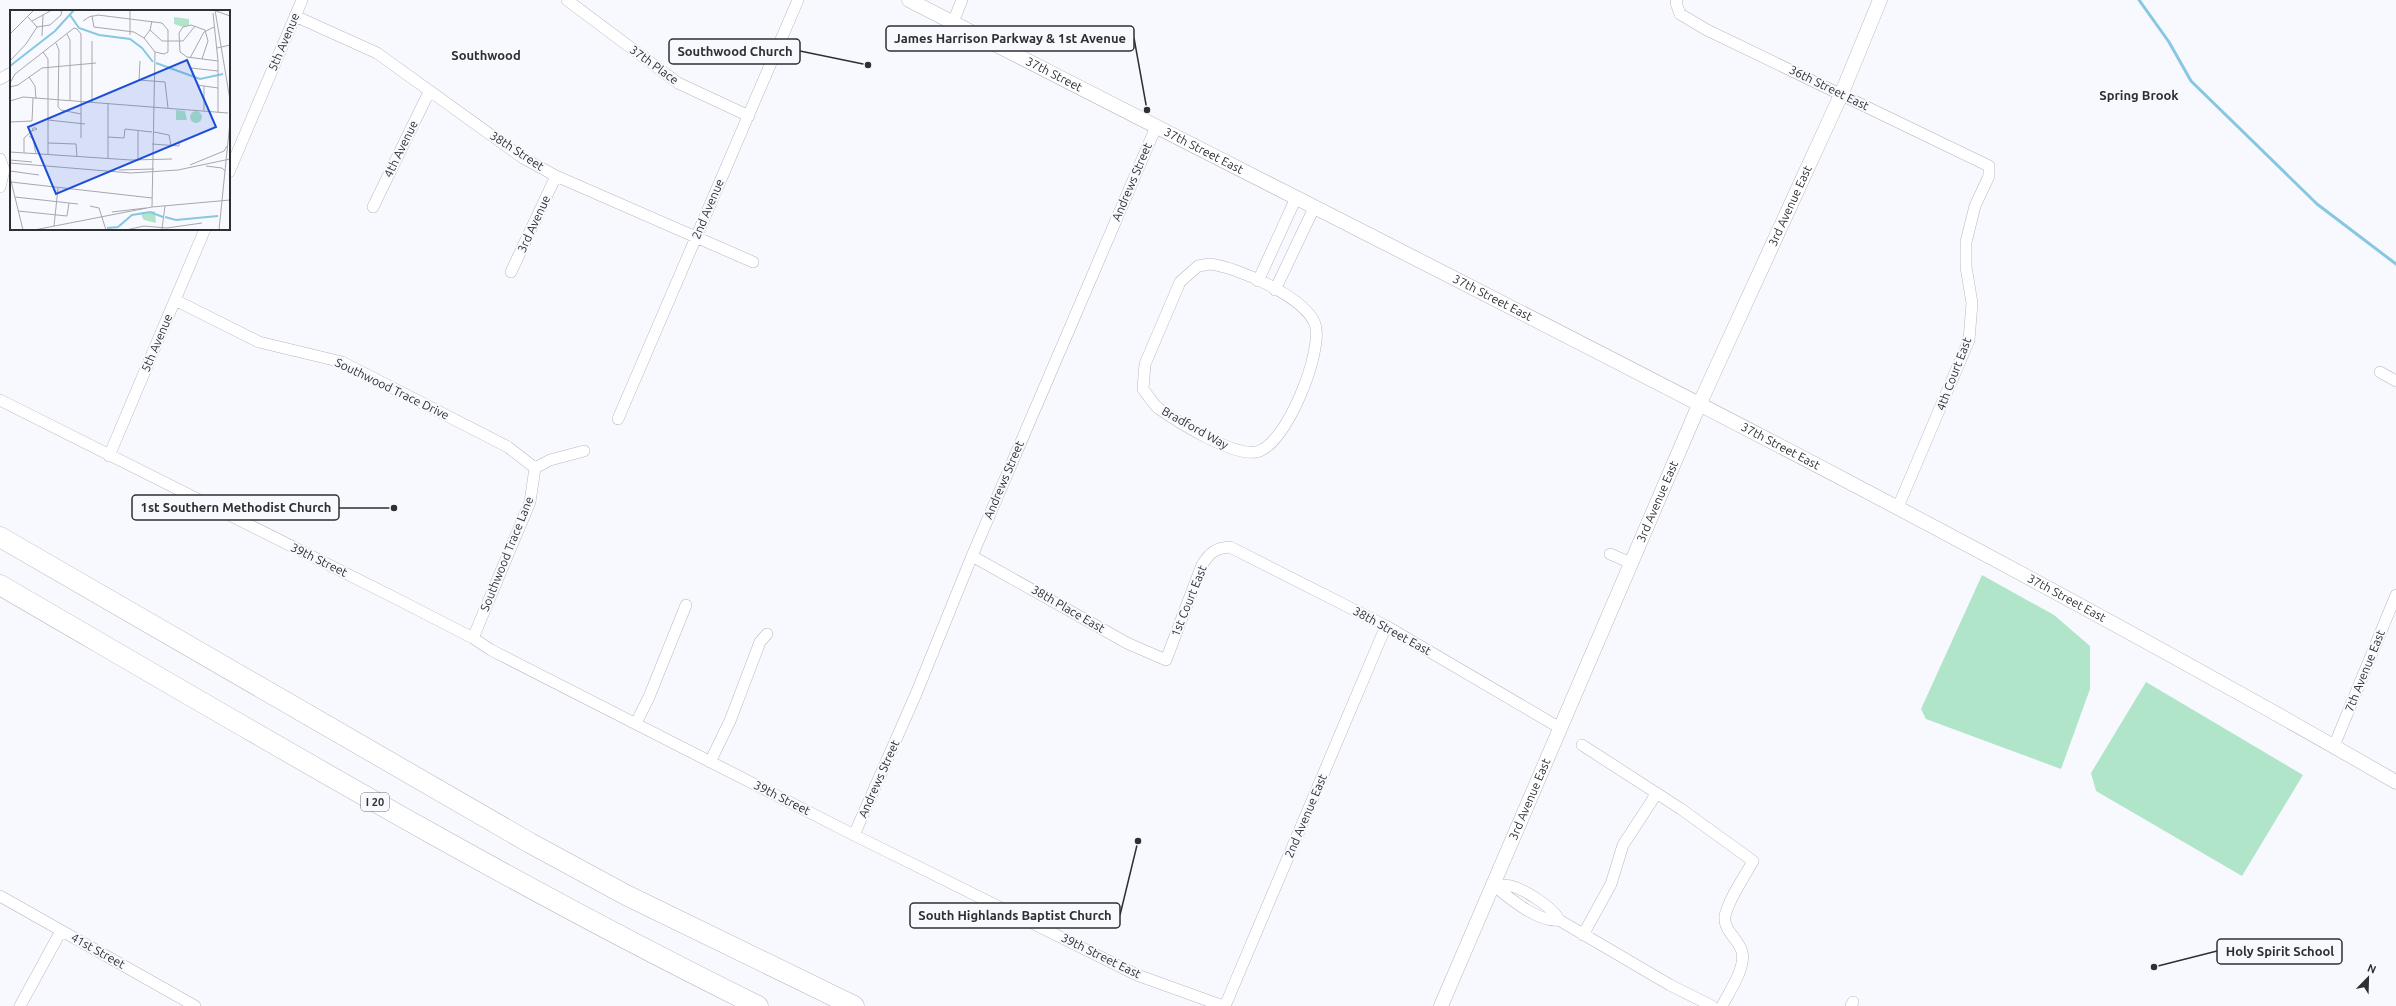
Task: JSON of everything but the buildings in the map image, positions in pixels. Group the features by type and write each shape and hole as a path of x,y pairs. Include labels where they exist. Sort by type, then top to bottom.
{"highway":[{"path":"0,537 530,843 626,895 854,1006"},
{"name":"I 20","path":"0,585 430,834 651,953 758,1006"}],"street":[{"name":"5th Avenue","path":"230,170 302,0"},
{"name":"37th Place","path":"567,0 678,83 749,116"},
{"name":"2nd Avenue","path":"618,419 798,0"},
{"name":"37th Street","path":"909,0 1156,126"},
{"path":"953,22 962,0"},
{"name":"3rd Avenue East","path":"1441,1006 1492,884 1699,405 1841,94 1880,0"},
{"name":"36th Street East","path":"1676,1 1680,14 1707,30 1989,166"},
{"name":"38th Street","path":"295,16 376,53 523,158 556,176 753,262"},
{"path":"0,79 10,74"},
{"name":"4th Avenue","path":"373,206 429,92"},
{"name":"37th Street East","path":"1156,126 1898,507 2118,626 2396,782"},
{"name":"Andrews Street","path":"854,835 916,694 972,556 1156,126"},
{"path":"0,159 4,170 0,186"},
{"name":"4th Court East","path":"1898,507 1969,340 1972,303 1966,267 1966,242 1971,217 1989,176 1989,166"},
{"name":"3rd Avenue","path":"511,272 556,176"},
{"path":"1258,281 1296,198"},
{"path":"1275,290 1314,208"},
{"name":"5th Avenue","path":"109,456 205,230"},
{"name":"Bradford Way","path":"1198,266 1224,266 1258,281 1299,303 1310,315 1315,325 1316,346 1307,376 1279,436 1267,447 1256,452 1233,449 1211,439 1157,407 1143,389 1145,364 1180,282 1198,266"},
{"name":"Southwood Trace Drive","path":"175,300 259,342 342,362 508,447 535,468"},
{"path":"2380,372 2396,381"},
{"name":"39th Street","path":"0,400 473,638 491,650 854,835"},
{"path":"535,468 550,460 584,451"},
{"name":"Southwood Trace Lane","path":"473,638 530,502 535,468"},
{"name":"38th Street East","path":"1219,548 1230,547 1242,551 1386,626 1560,728"},
{"name":"1st Court East","path":"1166,660 1202,565 1208,554 1219,548"},
{"path":"1610,554 1631,562"},
{"name":"38th Place East","path":"972,556 1127,643 1166,660"},
{"name":"7th Avenue East","path":"2334,746 2396,595"},
{"path":"636,723 649,697 686,606"},
{"name":"2nd Avenue East","path":"1224,1006 1386,626"},
{"path":"710,762 730,722 760,642 766,634"},
{"path":"1582,745 1657,793 1753,861 1725,918 1728,929 1742,951 1742,958 1739,972 1722,1006"},
{"path":"1583,935 1611,884 1625,842 1657,793"},
{"name":"39th Street East","path":"854,835 1137,975 1224,1006"},
{"path":"1492,884 1512,886 1556,913 1558,920 1670,985 1712,1006"},
{"name":"41st Street","path":"0,896 195,1006"},
{"path":"20,1006 62,931"}],"green space":[{"path":"1982,575 2054,615 2090,646 2090,689 2061,769 1926,719 1921,709"},
{"path":"2146,682 2303,775 2242,876 2096,791 2091,773"}],"waterway":[{"path":"2139,0 2169,42 2191,81 2317,204 2396,264"}],"place":[{"name":"Southwood Church","path":"868,65"},
{"name":"James Harrison Parkway & 1st Avenue","path":"1147,110"},
{"name":"1st Southern Methodist Church","path":"394,508"},
{"name":"South Highlands Baptist Church","path":"1138,841"},
{"name":"Holy Spirit School","path":"2154,967"}],"district":[{"name":"Southwood","path":"486,55"},
{"name":"Spring Brook","path":"2139,95"}]}
